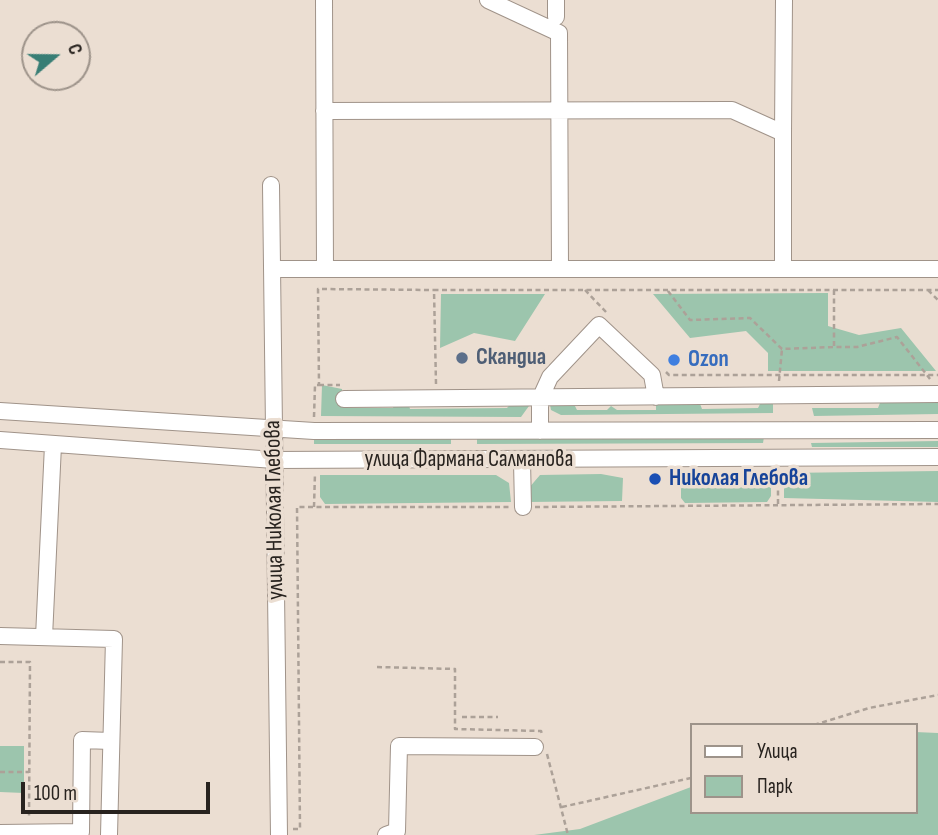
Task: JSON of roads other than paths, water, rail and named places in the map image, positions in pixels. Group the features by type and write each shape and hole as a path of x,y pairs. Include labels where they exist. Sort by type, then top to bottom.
{"street":[{"path":"324,0 325,269"},
{"path":"488,0 559,33 560,269"},
{"path":"556,0 556,17"},
{"path":"783,269 784,0"},
{"path":"324,111 732,110 783,131"},
{"name":"улица Николая Глебова","path":"271,185 279,835"},
{"path":"272,269 938,269"},
{"path":"540,431 540,399 550,377 599,325 652,374 656,397"},
{"path":"344,399 540,399 937,390"},
{"name":"улица Фармана Салманова","path":"0,411 274,430 938,430"},
{"path":"478,431 466,436 462,445 466,455 478,460"},
{"name":"улица Фармана Салманова","path":"0,440 274,460 522,461 938,457"},
{"path":"44,637 53,444"},
{"path":"522,461 523,507"},
{"path":"0,636 114,639 109,835"},
{"path":"0,833 81,832 82,740 111,741"},
{"path":"386,835 397,831 399,746 535,747"}],"place":[{"name":"Скандиа","path":"462,358"},
{"name":"Ozon","path":"674,360"},
{"name":"Николая Глебова","path":"655,479"}]}
